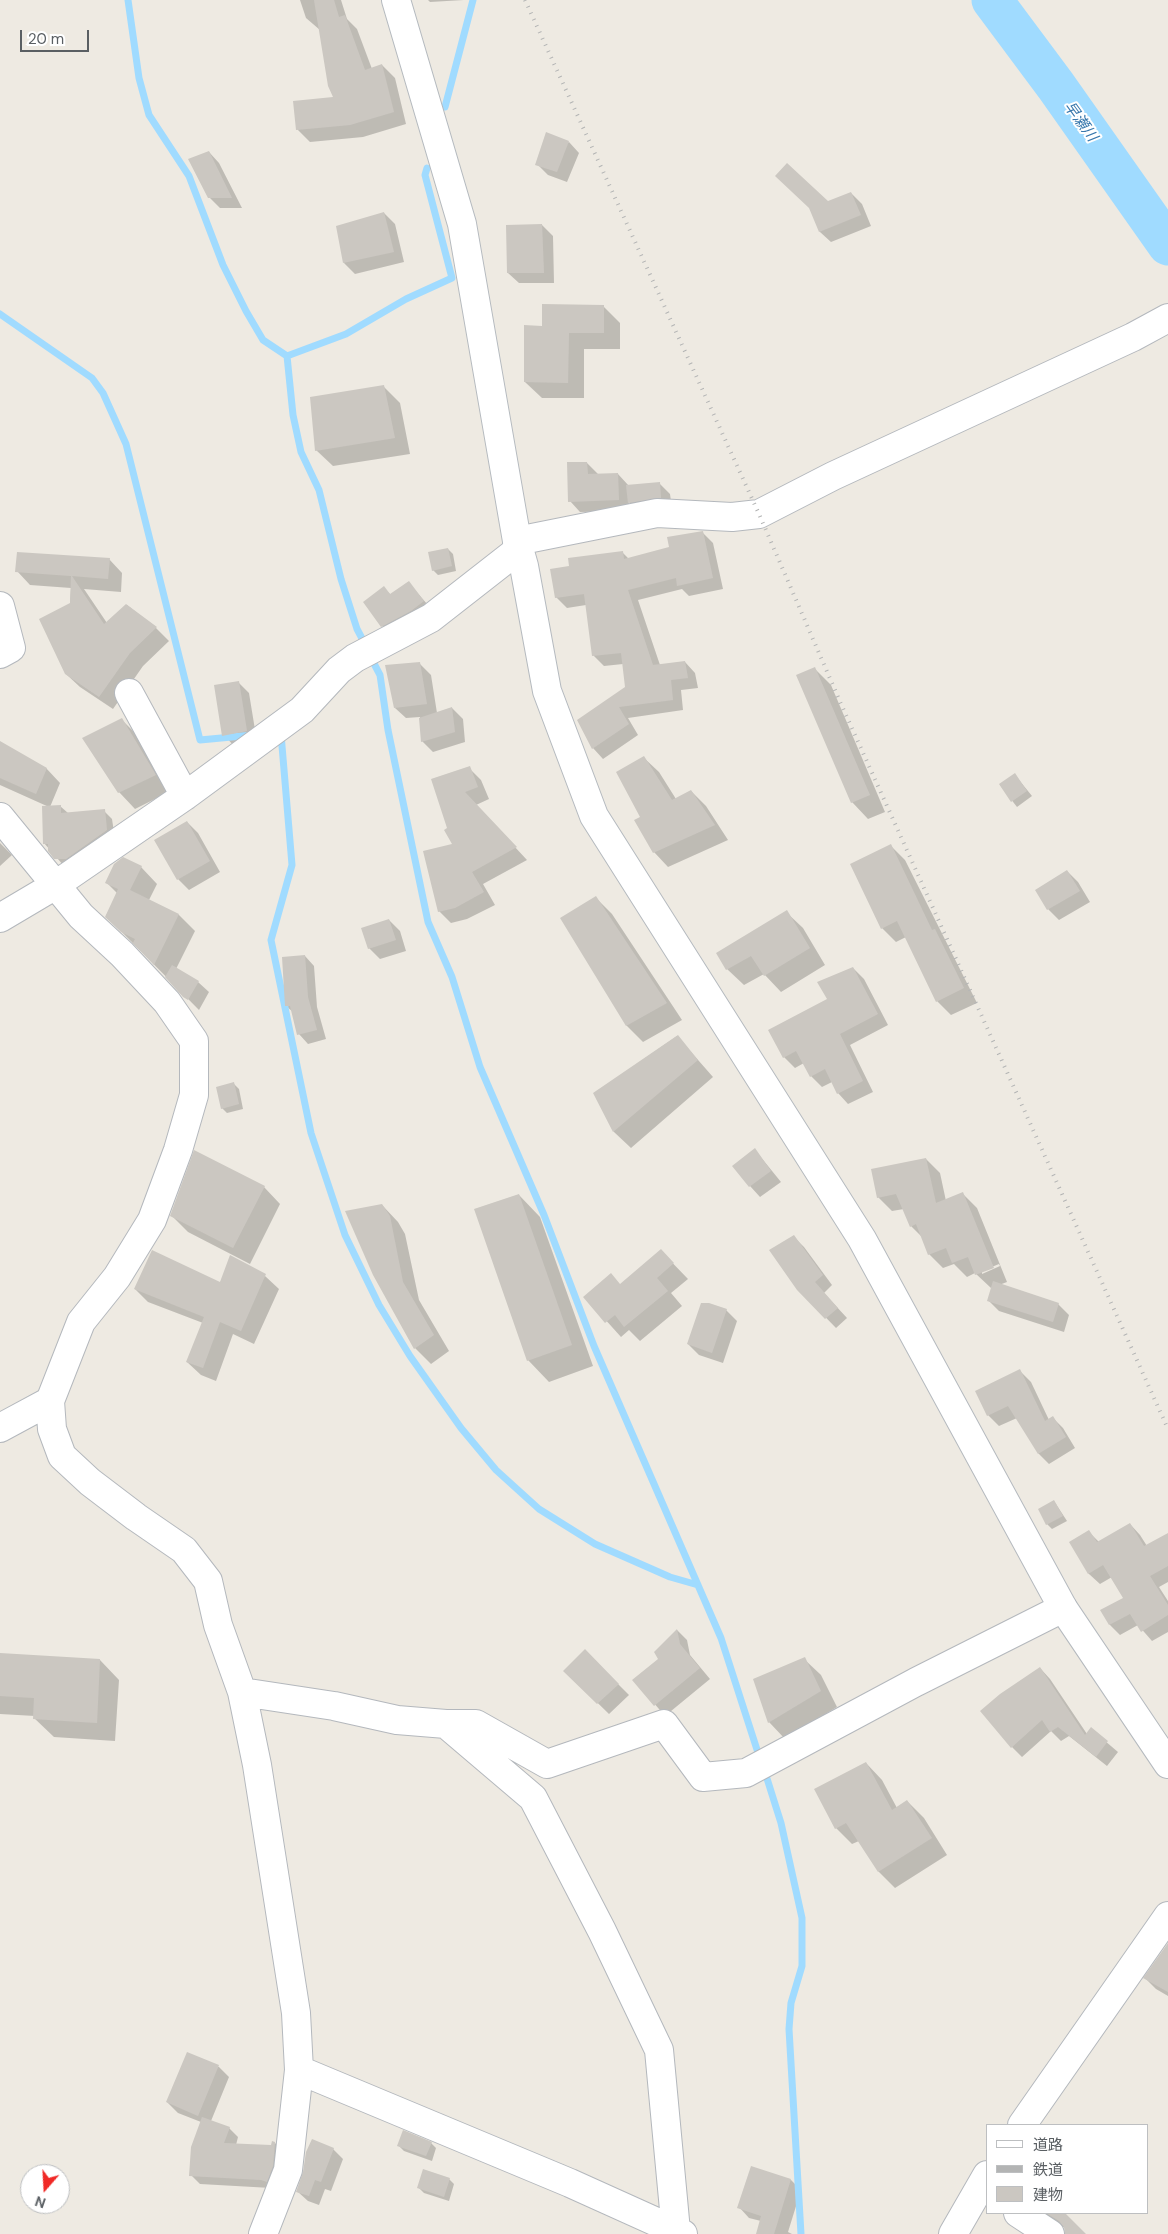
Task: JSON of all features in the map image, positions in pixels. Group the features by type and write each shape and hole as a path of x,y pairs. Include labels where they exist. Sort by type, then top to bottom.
{"street":[{"path":"396,0 462,224 518,546 524,566 547,691 594,816 862,1239 1063,1608 1168,1764"},
{"path":"0,918 54,886 185,796 302,710 339,670 355,658 431,618 518,546 657,512 732,517 759,514 833,476 1134,336 1168,318"},
{"path":"0,606 11,648 0,654"},
{"path":"129,693 185,796"},
{"path":"0,817 54,886 81,916 122,954 168,1002 194,1041 194,1095 178,1150 152,1220 118,1277 81,1322 50,1401 52,1429 62,1456 90,1482 184,1550 208,1581 218,1625 242,1692 257,1765 296,2013 299,2070 288,2170 263,2234"},
{"path":"0,1428 50,1401"},
{"path":"242,1692 334,1706 397,1720 446,1724 476,1724 547,1764 664,1724 703,1777 749,1772 916,1682 1063,1608"},
{"path":"446,1724 533,1798 602,1931 659,2050 679,2233"},
{"path":"1023,2124 1168,1916"},
{"path":"299,2070 570,2184 679,2233"},
{"path":"953,2234 984,2185"},
{"path":"1020,2214 1050,2234"}],"building":[{"path":"314,0 334,0 339,17 345,15 365,70 382,64 394,112 350,125 296,130 293,101 333,97 328,86"},
{"path":"546,132 569,141 557,172 535,165"},
{"path":"209,151 232,198 208,198 188,159"},
{"path":"787,163 828,201 851,192 861,215 819,232 809,208 775,176"},
{"path":"384,212 394,252 343,263 336,226"},
{"path":"542,224 544,273 507,273 506,225"},
{"path":"542,304 604,305 604,333 569,333 568,383 524,382 524,325 542,326"},
{"path":"384,385 395,438 315,451 310,397"},
{"path":"567,462 587,462 588,474 618,473 619,500 568,502"},
{"path":"660,482 661,498 628,503 626,485"},
{"path":"703,531 713,578 677,586 676,578 628,590 653,665 685,661 688,678 671,680 673,700 619,707 629,724 592,749 577,720 625,687 621,653 592,656 584,594 555,598 550,569 569,566 568,558 623,551 624,559 669,547 667,537"},
{"path":"448,548 452,566 432,571 428,552"},
{"path":"17,552 110,558 108,579 72,576 104,624 126,604 157,627 130,653 99,697 65,674 39,619 70,603 71,576 15,572"},
{"path":"409,581 424,601 411,611 381,627 363,602 384,586 390,594"},
{"path":"420,662 427,704 394,708 385,665"},
{"path":"815,667 870,795 851,803 796,675"},
{"path":"239,681 247,731 222,736 214,685"},
{"path":"452,707 455,732 421,742 419,718"},
{"path":"122,718 156,775 118,793 82,738"},
{"path":"0,741 47,768 36,794 0,778"},
{"path":"644,756 672,800 691,790 715,825 653,853 634,820 640,817 616,772"},
{"path":"470,766 478,787 465,792 517,847 472,872 484,892 455,908 438,912 423,851 452,844 444,830 447,828 431,779"},
{"path":"1015,773 1027,791 1011,802 999,784"},
{"path":"61,805 61,813 105,809 107,830 66,859 54,859 48,851 48,844 43,844 42,806"},
{"path":"187,821 210,861 177,880 154,840"},
{"path":"891,844 932,930 935,929 964,988 936,1002 897,921 881,929 850,864"},
{"path":"123,857 142,866 130,890 179,914 154,965 133,943 135,939 121,932 105,917 118,889 105,883 114,864"},
{"path":"1067,870 1080,891 1047,910 1035,890"},
{"path":"596,896 667,1003 626,1026 560,918"},
{"path":"787,910 810,948 764,976 751,956 726,970 716,953"},
{"path":"389,919 396,940 368,949 361,928"},
{"path":"305,955 308,997 317,1030 297,1035 290,1006 285,1006 282,957"},
{"path":"172,965 199,981 188,1000 165,977"},
{"path":"853,967 878,1014 840,1034 863,1081 837,1094 825,1069 810,1077 796,1051 783,1058 768,1030 827,999 817,982"},
{"path":"678,1035 698,1060 613,1132 593,1093"},
{"path":"234,1082 239,1104 221,1109 216,1087"},
{"path":"755,1148 771,1171 749,1187 732,1166"},
{"path":"194,1150 265,1186 233,1248 170,1216"},
{"path":"926,1158 936,1203 963,1192 994,1268 975,1275 968,1257 952,1263 946,1248 928,1255 916,1224 910,1227 896,1194 877,1198 871,1169"},
{"path":"519,1194 572,1345 527,1361 474,1209"},
{"path":"382,1204 390,1216 403,1282 434,1335 414,1349 373,1275 345,1211"},
{"path":"794,1235 823,1275 815,1282 838,1308 825,1319 797,1290 769,1250"},
{"path":"661,1249 674,1263 657,1278 668,1291 624,1327 615,1315 605,1323 583,1297 611,1273 620,1284"},
{"path":"152,1250 220,1282 230,1255 266,1274 241,1331 220,1322 203,1368 186,1362 204,1317 134,1289"},
{"path":"993,1281 1059,1303 1053,1322 987,1301"},
{"path":"701,1303 709,1303 727,1309 712,1353 687,1344"},
{"path":"1020,1369 1045,1421 1053,1416 1066,1437 1038,1454 1008,1406 987,1416 975,1391"},
{"path":"1054,1500 1063,1516 1046,1525 1038,1509"},
{"path":"1130,1523 1144,1546 1168,1533 1168,1566 1150,1576 1168,1605 1168,1615 1141,1632 1130,1614 1109,1625 1100,1610 1123,1598 1103,1565 1088,1574 1069,1542 1089,1530 1097,1542"},
{"path":"677,1629 680,1644 700,1668 654,1706 632,1680 658,1659 654,1652"},
{"path":"585,1649 619,1684 597,1704 563,1671"},
{"path":"0,1653 100,1659 97,1723 33,1719 34,1698 0,1696"},
{"path":"805,1657 821,1691 768,1723 753,1679"},
{"path":"1040,1667 1085,1735 1091,1727 1108,1741 1096,1757 1058,1727 1050,1732 1042,1720 1011,1748 980,1711 1000,1694"},
{"path":"866,1762 892,1810 907,1800 932,1838 878,1872 846,1823 835,1829 814,1789"},
{"path":"1168,1943 1168,1992 1143,1978"},
{"path":"187,2052 219,2065 198,2116 166,2102"},
{"path":"202,2117 230,2127 224,2143 271,2145 272,2141 275,2142 273,2166 267,2182 261,2180 189,2176 191,2147"},
{"path":"403,2130 432,2142 426,2156 397,2146"},
{"path":"312,2139 334,2148 321,2182 315,2180 309,2196 296,2192 303,2172 306,2152"},
{"path":"751,2166 791,2179 774,2234 756,2234 761,2216 737,2208"},
{"path":"423,2169 450,2178 444,2197 417,2188"},
{"path":"1048,2214 1066,2214 1086,2234 1065,2234 1064,2227 1059,2221"}],"waterway":[{"path":"128,0 139,78 149,115 189,176 223,265 246,311 263,340 287,356 293,415 301,452 319,490 341,579 357,629 366,646"},
{"path":"445,107 473,0"},
{"name":"早瀬川","path":"992,0 1056,86 1168,245"},
{"path":"287,356 346,334 406,299 452,278 425,175 427,168"},
{"path":"0,314 92,378 103,393 126,444 200,740 253,735"},
{"path":"370,656 380,675 388,730 428,922 452,977 480,1067 544,1215 594,1346 721,1638 760,1759"},
{"path":"281,734 292,865 271,940 311,1133 345,1235 379,1305 410,1356 461,1428 496,1470 539,1509 595,1544 670,1577 698,1585"},
{"path":"764,1769 781,1823 802,1918 802,1966 791,2003 789,2029 801,2234"}],"railway":[{"path":"525,0 759,514 841,704 1168,1429"}]}
